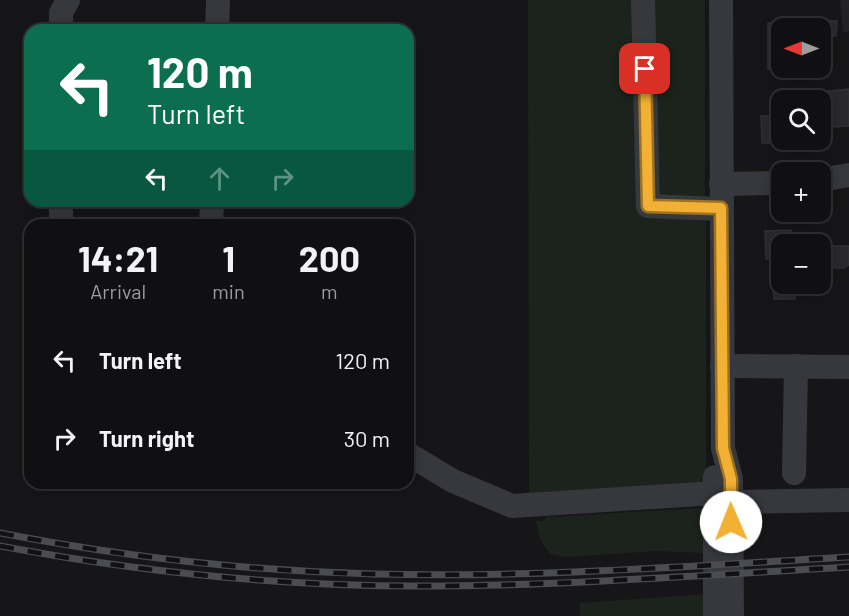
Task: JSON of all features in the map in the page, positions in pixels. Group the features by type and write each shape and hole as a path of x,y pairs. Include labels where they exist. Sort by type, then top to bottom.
{"street":[{"path":"61,24 61,13 68,0"},
{"path":"217,24 218,0"},
{"path":"644,0 648,206 721,208"},
{"path":"721,0 723,448 714,480 725,496 732,616"},
{"path":"831,178 849,176"},
{"path":"721,184 771,183"},
{"path":"722,366 849,367"},
{"path":"794,474 796,366"},
{"path":"414,458 453,481 512,506 725,496 849,500"},
{"path":"715,616 725,496"}],"shaded area":[{"path":"528,0 639,0 644,211 706,216 706,483 529,494"},
{"path":"648,0 705,0 705,200 652,202"},
{"path":"840,0 849,0 849,31 843,33"},
{"path":"701,508 706,511 707,553 657,551 565,557 550,554 541,541 536,521 545,521 546,517"},
{"path":"706,594 706,616 580,616 580,603"}],"building":[{"path":"831,21 837,21 836,36 831,36"},
{"path":"768,23 771,23 771,69 768,69"},
{"path":"849,89 849,126 831,127 831,91"},
{"path":"761,116 771,116 771,143 762,143"},
{"path":"791,230 791,234 771,234 771,259 766,259 765,231"},
{"path":"831,246 849,246 849,265 845,268 831,268"},
{"path":"774,294 795,294 795,299 774,299"}],"railway":[{"path":"0,533 140,556 280,570 374,574 552,573 849,557"},
{"path":"0,546 104,563 208,576 366,585 419,586 634,580 849,567"}],"route":[{"path":"645,69 648,206 721,208 723,448 731,479 731,522"}]}
